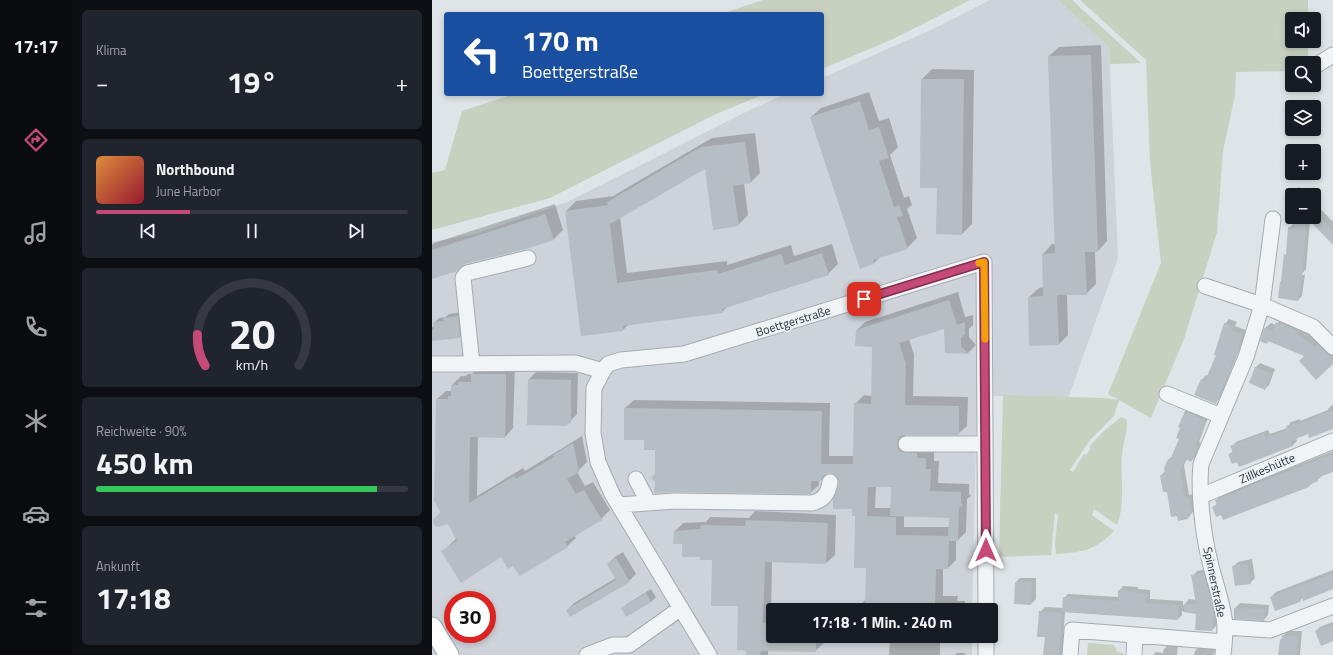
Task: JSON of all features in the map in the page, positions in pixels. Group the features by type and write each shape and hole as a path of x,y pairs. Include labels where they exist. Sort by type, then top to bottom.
{"main road":[{"path":"432,627 449,655"}],"street":[{"path":"1321,63 1333,56"},
{"path":"1201,496 1199,480 1201,464 1246,357 1262,305 1273,219"},
{"path":"472,364 463,278 467,273 528,258"},
{"name":"Boettgerstraße","path":"603,371 608,364 621,360 684,354 984,262 985,444"},
{"path":"1205,286 1262,305 1313,327 1333,347"},
{"path":"432,364 575,363 603,371 594,388 594,433 598,462 612,494 709,655"},
{"path":"1167,394 1221,416"},
{"name":"Zillkeshütte","path":"1201,496 1333,441"},
{"path":"906,444 985,444 986,603"},
{"path":"636,479 648,502"},
{"path":"619,505 648,502 692,501 812,502 824,498 830,482"},
{"name":"Spinnerstraße","path":"1201,496 1203,523 1210,562 1218,588 1224,641"},
{"path":"1070,655 1072,630 1224,641 1270,630 1333,606"},
{"path":"587,655 613,645 628,650 681,608"},
{"path":"1134,655 1136,635"},
{"path":"986,643 986,655"}],"shaded area":[{"path":"990,0 1058,0 1109,47 1118,258 1068,399 977,395 972,603 766,603 766,643 972,643 972,655 432,655 432,242 475,234 567,202 754,108 781,96 824,96 824,77 933,29"}],"green space":[{"path":"763,0 970,0 893,39 824,68 824,12 727,12"},
{"path":"1058,0 1072,0 1141,63 1110,64 1109,47"},
{"path":"1080,0 1308,0 1308,12 1285,12 1285,48 1308,48 1308,56 1285,56 1285,71 1236,72 1235,95 1223,151 1217,232 1184,339 1151,418 1108,394 1161,263 1150,162 1146,60"},
{"path":"508,96 759,96 714,115 550,198 432,230 432,173 445,170 462,111"},
{"path":"1003,395 1104,398 1119,400 1114,416 1090,440 1070,470 1073,472 1084,454 1086,455 1091,448 1089,447 1103,432 1121,417 1127,420 1122,454 1122,498 1120,516 1117,525 1094,509 1092,515 1114,531 1094,547 1081,551 1056,554 1055,544 1058,515 1055,513 1051,555 999,557"},
{"path":"1088,643 1114,645 1117,652 1123,653 1123,655 1087,655"}],"building":[{"path":"1091,55 1098,252 1085,252 1087,295 1057,295 1059,345 1029,346 1028,297 1043,296 1042,254 1055,253 1048,56"},
{"path":"921,79 964,79 962,235 936,234 937,188 920,188"},
{"path":"860,101 869,130 879,127 889,158 879,161 894,207 899,205 903,216 897,217 908,249 873,260 874,264 860,269 810,117"},
{"path":"745,142 751,183 733,186 739,226 713,230 705,169 610,224 617,283 717,270 718,274 781,254 785,265 822,253 829,275 722,309 723,313 623,326 623,331 581,336 565,211 608,205 607,202 701,147"},
{"path":"545,214 554,240 526,249 465,264 457,271 432,279 432,250"},
{"path":"1321,218 1333,231 1333,245 1313,224 1321,224"},
{"path":"1294,224 1306,224 1302,277 1298,301 1278,298 1284,254 1286,255 1288,227 1294,228"},
{"path":"949,300 957,325 965,322 965,334 961,338 961,346 968,354 945,353 944,329 899,343 906,364 905,405 959,406 959,435 906,435 901,436 898,439 897,444 898,449 902,452 917,453 917,458 926,458 926,469 931,469 930,491 961,492 961,502 963,505 959,508 958,541 949,541 948,569 936,569 935,603 865,603 866,568 854,568 855,516 852,516 852,509 833,509 833,499 839,483 836,475 828,473 823,476 821,481 811,481 811,494 654,493 655,482 651,478 655,474 655,450 644,450 644,440 624,440 624,408 822,411 821,464 853,464 854,403 871,404 872,347 855,346 856,330","holes":["868,487 891,487 890,516 949,518 948,536 896,535 896,517 867,516"]},
{"path":"458,316 460,338 432,341 432,330 434,330 433,322 444,321 443,318"},
{"path":"1276,322 1297,331 1296,333 1315,347 1318,344 1333,361 1333,364 1316,380 1299,361 1304,356 1268,341 1267,344 1260,341 1264,328 1273,331"},
{"path":"1224,323 1233,326 1232,331 1242,334 1238,349 1216,404 1194,395 1201,379 1205,381 1216,355 1214,355"},
{"path":"1255,367 1272,374 1265,390 1249,383"},
{"path":"471,374 506,374 506,387 505,438 470,437 469,503 514,476 516,479 554,457 553,455 573,443 579,472 567,479 576,494 584,490 602,520 565,542 568,547 520,576 513,566 508,569 501,557 461,583 441,551 457,541 448,524 438,527 435,526 433,522 434,518 441,513 434,501 436,399 448,399 448,396 451,396 451,385 458,385 458,382 471,382"},
{"path":"528,379 571,380 571,422 566,426 527,425"},
{"path":"1333,410 1333,429 1309,438 1308,434 1291,441 1293,446 1239,467 1237,462 1232,464 1228,454 1233,452 1230,446 1264,433 1266,438 1287,430 1286,426 1295,423 1296,425"},
{"path":"1185,411 1205,420 1205,422 1195,446 1197,447 1191,462 1185,459 1180,470 1185,499 1189,498 1192,513 1187,514 1188,519 1178,521 1177,516 1171,517 1167,492 1163,492 1160,475 1165,474 1164,468 1168,459 1170,460 1179,439 1176,438 1180,428 1178,427"},
{"path":"1333,454 1333,472 1317,478 1318,481 1309,485 1309,487 1223,520 1221,515 1216,517 1212,507 1217,505 1215,500"},
{"path":"746,520 828,523 826,564 765,562 763,623 766,623 766,643 816,643 816,652 761,651 760,655 746,655 746,651 737,650 738,606 711,606 712,560 700,560 700,557 682,557 682,544 673,544 674,531 700,529 701,525 745,526"},
{"path":"616,558 630,582 570,617 566,610 616,580 607,564"},
{"path":"1247,564 1251,584 1235,586 1232,566"},
{"path":"1204,573 1214,610 1212,631 1195,630 1196,614 1183,612 1184,604 1196,604 1191,575"},
{"path":"1333,573 1333,589 1303,601 1301,594 1300,602 1275,611 1270,597"},
{"path":"1015,582 1032,582 1031,605 1014,604"},
{"path":"1118,590 1135,591 1134,593 1147,594 1146,603 1179,605 1178,620 1062,612 1063,597 1118,601"},
{"path":"646,593 651,602 626,617 621,608"},
{"path":"1234,608 1265,609 1264,621 1234,619"},
{"path":"1039,611 1062,613 1059,655 1043,655 1045,637 1037,637"},
{"path":"1333,624 1333,641 1321,646 1315,631"},
{"path":"1282,635 1298,636 1297,655 1278,655"}],"slow traffic":[{"path":"979,263 984,262 985,339"}],"route":[{"path":"864,299 984,262 986,550"}]}
